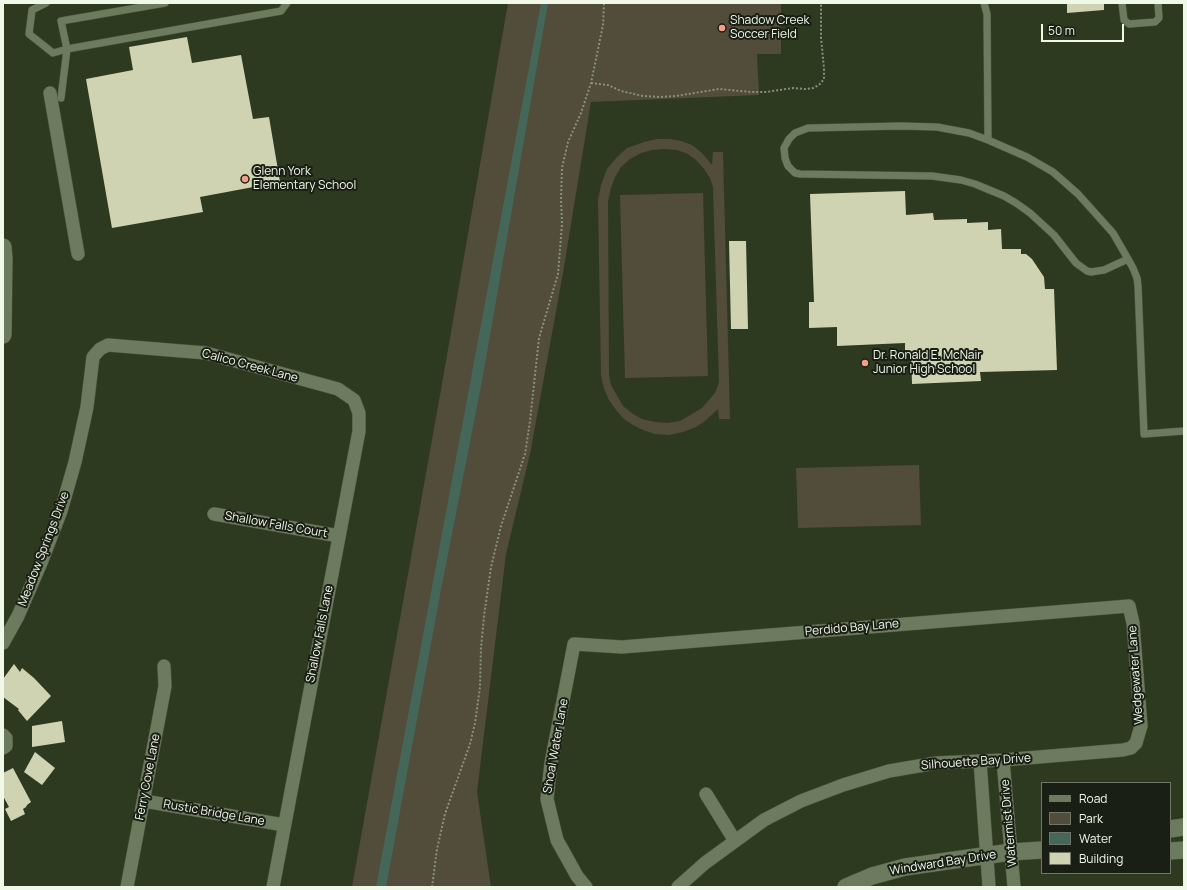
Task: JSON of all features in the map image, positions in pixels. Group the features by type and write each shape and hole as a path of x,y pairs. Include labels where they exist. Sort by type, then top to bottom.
{"street":[{"path":"55,95 78,254"},
{"path":"3,246 3,334"},
{"name":"Calico Creek Lane","path":"93,357 100,349 108,345 206,353 338,389"},
{"name":"Meadow Springs Drive","path":"3,642 18,616 61,511 75,462 87,406 93,357"},
{"name":"Shallow Falls Lane","path":"272,887 359,431 359,413 354,400 338,389"},
{"name":"Shallow Falls Court","path":"214,514 338,536"},
{"name":"Perdido Bay Lane","path":"574,644 622,646 1129,606"},
{"name":"Wedgewater Lane","path":"1129,606 1133,623 1141,726 1136,744"},
{"name":"Shoal Water Lane","path":"574,644 552,763 547,799 557,840 577,876 586,887"},
{"name":"Ferry Cove Lane","path":"127,887 165,686 164,666"},
{"path":"3,734 6,738 6,746 3,748"},
{"name":"Silhouette Bay Drive","path":"678,887 705,862 764,820 801,801 843,785 889,771 936,763 1004,760 1123,750 1131,748 1136,744"},
{"name":"Watermist Drive","path":"1004,760 1014,887"},
{"name":"Watermist Drive","path":"980,761 990,887"},
{"path":"706,794 735,840"},
{"name":"Rustic Bridge Lane","path":"144,801 284,826"},
{"path":"1171,829 1184,827"},
{"name":"Windward Bay Drive","path":"846,887 872,876 905,867 1011,852 1041,850"},
{"path":"1171,851 1184,850"}],"lane":[{"path":"46,3 32,10 29,34 53,53 67,49 281,11 286,3"},
{"path":"55,95 67,49 61,21 165,3"},
{"path":"984,3 987,14 988,140"},
{"path":"1122,3 1124,20 1129,24 1155,22 1159,18 1158,3"},
{"path":"1128,259 1104,270 1091,272 1087,271 1076,263 1054,235 1030,213 1004,196 975,184 946,178 918,175 800,174 795,173 788,166 784,148 791,136 798,131 808,128 901,126 937,127 969,133 1013,150 1041,164 1066,182 1113,233 1128,259 1137,278 1144,434 1184,431"}],"path":[{"path":"432,887 437,849 445,814 470,744 475,723 480,688 481,648 484,616 491,567 501,526 525,454 539,338 558,274 562,224 562,168 568,142 581,112 591,83 603,25 604,3"},
{"path":"591,83 608,85 643,96 660,97 720,89 766,92 793,88 813,88 819,85 824,79 821,37 821,3"}],"green space":[{"path":"508,3 781,3 781,54 757,54 759,95 591,102 563,273 530,454 506,554 477,792 491,887 352,887 442,384"},
{"path":"657,139 681,141 692,145 702,153 712,165 713,152 723,152 730,419 719,419 718,409 696,427 669,435 655,434 643,430 624,419 609,400 604,389 601,375 598,200 601,185 607,169 627,148","holes":["652,150 677,150 688,154 696,160 710,178 713,187 719,382 715,393 702,408 680,421 667,423 642,419 633,414 623,406 611,385 609,375 608,202 615,177 621,167 630,159 641,153"]},
{"path":"703,193 708,376 625,378 620,195"},
{"path":"919,465 921,525 798,528 796,468"}],"water":[{"path":"541,3 548,3 482,381 440,595 386,887 376,887"}],"building":[{"path":"1067,3 1104,3 1104,10 1067,13"},
{"path":"187,37 192,63 241,55 253,119 269,117 280,182 200,197 203,212 112,228 86,79 133,70 129,47"},
{"path":"905,191 906,215 933,213 934,220 967,219 967,223 988,222 988,230 1001,229 1002,249 1021,249 1021,254 1026,254 1032,259 1044,277 1045,289 1054,289 1057,370 980,372 981,381 912,384 911,351 905,351 905,343 837,346 837,327 809,328 809,302 814,302 810,194"},
{"path":"729,241 746,241 748,329 731,329"},
{"path":"14,664 20,672 22,668 34,678 51,696 27,721 18,710 19,709 3,697 3,679"},
{"path":"62,721 65,742 32,747 32,726"},
{"path":"35,752 55,768 42,785 24,772"},
{"path":"13,768 31,802 23,809 25,814 11,821 5,809 9,807 3,796 3,773"}],"place":[{"name":"Shadow Creek Soccer Field","path":"722,28"},
{"name":"Glenn York Elementary School","path":"245,179"},
{"name":"Dr. Ronald E. McNair Junior High School","path":"865,363"}]}
